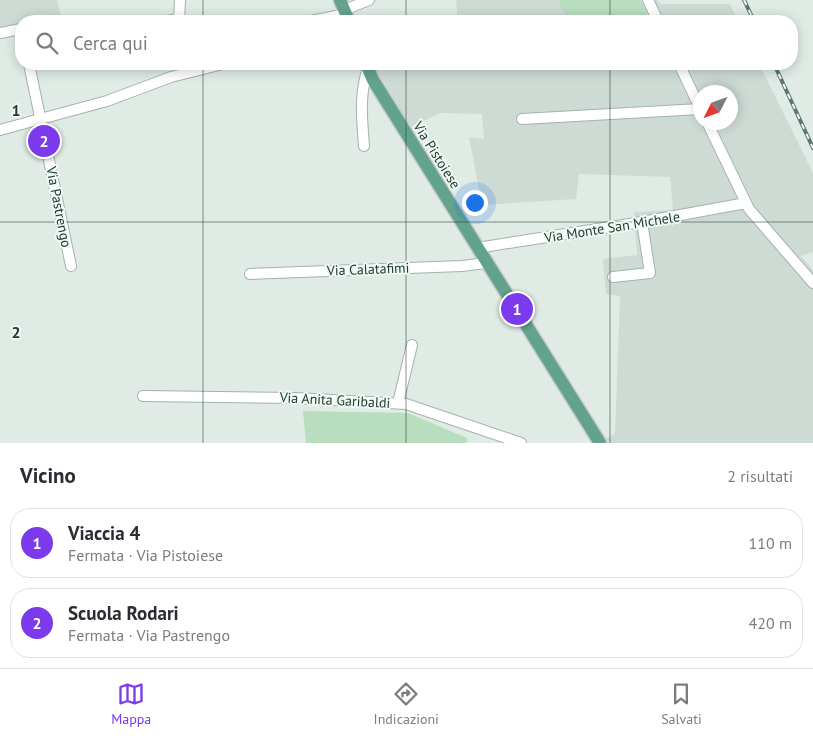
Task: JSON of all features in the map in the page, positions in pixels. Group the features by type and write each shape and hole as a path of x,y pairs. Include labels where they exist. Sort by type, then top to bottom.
{"main road":[{"name":"Via Pistoiese","path":"369,70 373,80 486,263 598,441"}],"street":[{"path":"179,15 180,0"},
{"path":"331,15 370,0"},
{"path":"648,0 655,15"},
{"path":"0,32 15,30"},
{"name":"Via Pastrengo","path":"30,70 71,266"},
{"path":"0,130 123,96 184,70"},
{"path":"364,146 361,103 366,70"},
{"path":"682,70 693,94"},
{"path":"522,119 693,109"},
{"path":"711,130 746,203 813,283"},
{"name":"Via Monte San Michele","path":"477,248 642,222 746,203"},
{"path":"613,277 650,273 642,222"},
{"name":"Via Calatafimi","path":"250,274 462,266 486,263"},
{"path":"398,403 412,345"},
{"name":"Via Anita Garibaldi","path":"143,396 295,398 398,403 414,405 521,443"}],"shaded area":[{"path":"0,0 57,0 61,15 15,15 15,24 0,27"},
{"path":"456,0 657,0 660,4 730,4 735,15 457,15"},
{"path":"376,70 762,70 813,173 813,252 801,256 813,270 813,443 605,443 603,440 615,434 620,296 606,294 603,259 637,255 634,212 673,210 670,177 579,174 576,199 482,205 469,137 484,139 482,114 440,113 411,127"}],"green space":[{"path":"558,0 640,0 647,15 566,15"},
{"path":"303,411 408,413 467,438 467,443 306,443"}],"railway":[{"path":"744,0 751,15"},
{"path":"777,70 813,148"}],"place":[{"name":"Scuola Rodari","path":"44,141"},
{"name":"Viaccia 4","path":"517,309"}]}
